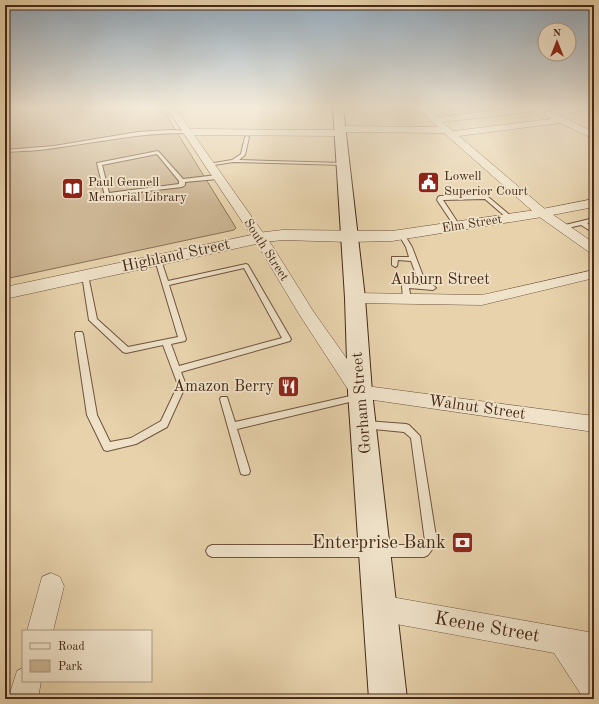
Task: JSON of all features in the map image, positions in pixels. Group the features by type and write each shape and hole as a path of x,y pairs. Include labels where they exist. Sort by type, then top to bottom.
{"main road":[{"name":"Gorham Street","path":"341,141 355,298 360,394 388,699"}],"street":[{"name":"South Street","path":"195,141 217,177 260,238 307,314 360,394"},
{"path":"459,141 542,213 594,249"},
{"name":"Elm Street","path":"349,237 402,235 542,213 594,203"},
{"name":"Highland Street","path":"5,293 260,238 283,235 349,237"},
{"name":"Auburn Street","path":"355,298 406,292 491,299 594,274"},
{"name":"Walnut Street","path":"360,394 594,424"},
{"path":"40,630 51,586"},
{"name":"Keene Street","path":"380,608 594,647"},
{"path":"563,642 594,689"},
{"path":"23,699 27,682"}],"lane":[{"path":"5,151 54,147 85,141"},
{"path":"233,161 243,155 246,141"},
{"path":"158,152 182,181 182,186 107,195 98,164 158,152"},
{"path":"210,165 233,161 344,164"},
{"path":"182,181 217,177"},
{"path":"457,226 440,198 486,197 510,218"},
{"path":"563,227 594,220"},
{"path":"582,223 594,231"},
{"path":"398,282 406,292 433,288 420,277 414,259 402,235"},
{"path":"395,265 394,258 414,259"},
{"path":"85,276 93,320 126,350 182,339 158,260"},
{"path":"166,284 246,266 287,339 177,370"},
{"path":"79,334 92,415 106,447 133,441 164,424 182,385 166,342"},
{"path":"232,427 360,394"},
{"path":"224,399 245,471"},
{"path":"212,551 424,551 431,543 415,436 406,428 363,425"}],"green space":[{"path":"5,141 182,141 236,228 234,230 5,279"}],"place":[{"name":"Lowell Superior Court","path":"428,183"},
{"name":"Paul Gennell Memorial Library","path":"73,189"},
{"name":"Amazon Berry","path":"289,387"},
{"name":"Enterprise Bank","path":"462,543"}]}
